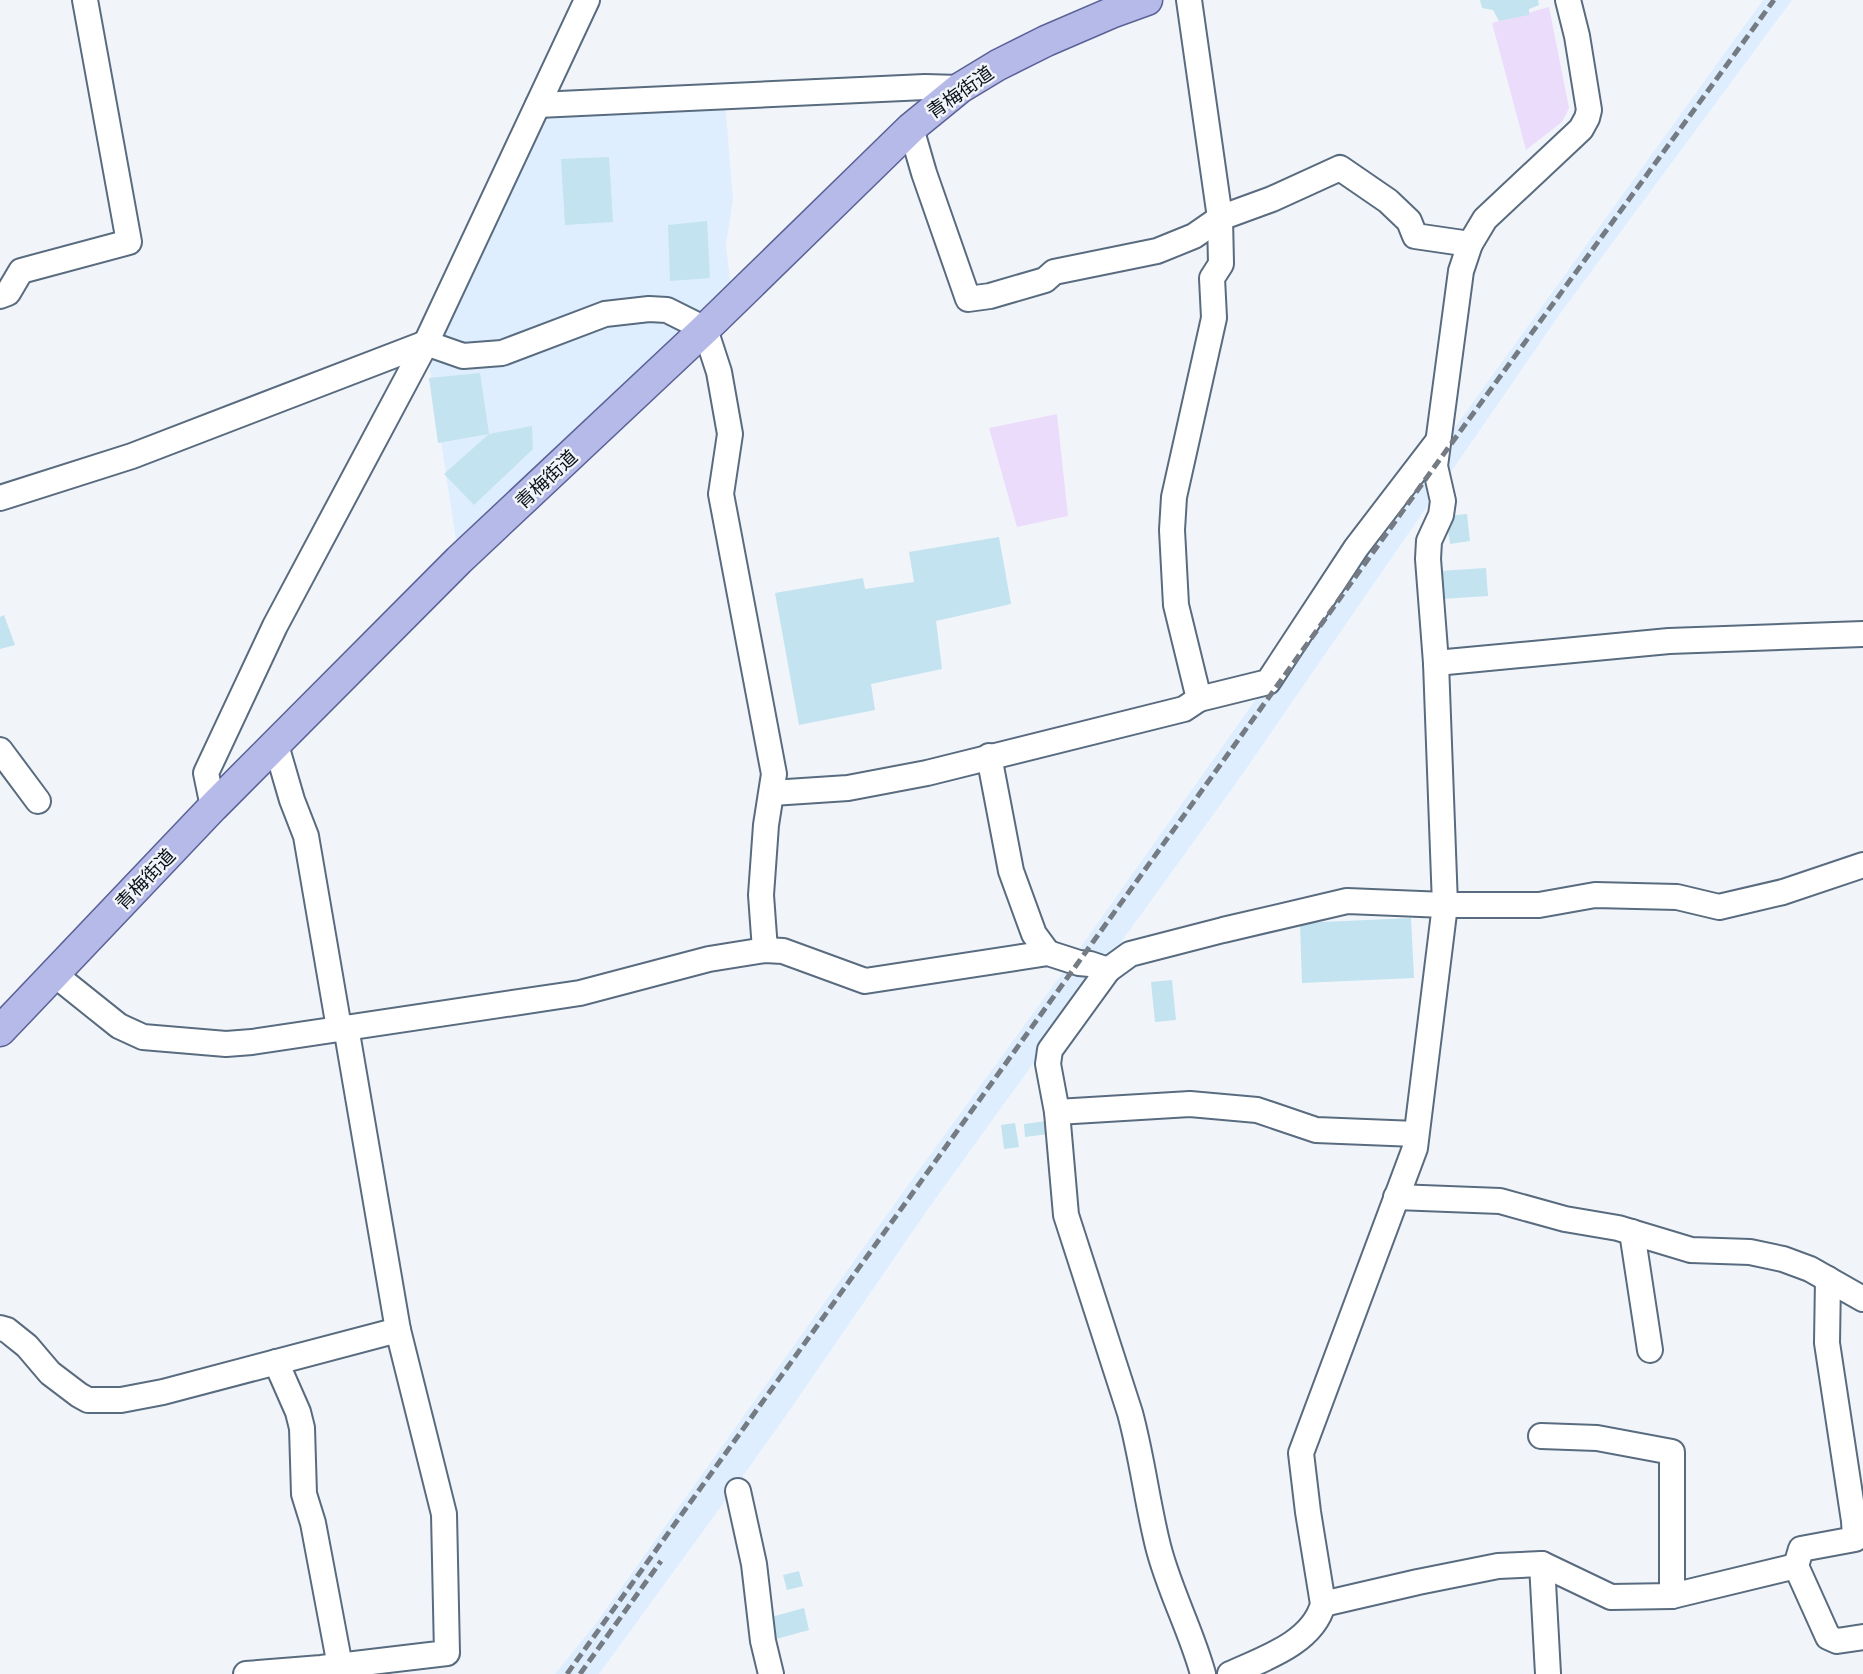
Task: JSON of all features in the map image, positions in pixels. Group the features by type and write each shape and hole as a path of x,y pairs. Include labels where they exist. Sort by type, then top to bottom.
{"main road":[{"name":"青梅街道","path":"0,1031 213,807 459,560 705,329 911,128 977,76 1046,41 1147,0"}],"street":[{"path":"0,296 8,293 21,271 130,242 85,0"},
{"path":"213,807 206,773 275,626 426,343 587,0"},
{"path":"1189,0 1220,218 1221,264 1212,278 1214,318 1174,497 1172,530 1177,605 1199,699"},
{"path":"1230,1674 1284,1648 1308,1631 1320,1617 1323,1604 1301,1453 1415,1148 1445,905 1436,663 1428,559 1429,541 1441,515 1443,501 1435,466 1461,271 1470,244 1485,219 1581,129 1587,118 1589,110 1568,0"},
{"path":"538,105 773,93 960,88"},
{"path":"911,128 968,299 990,296 1045,280 1054,272 1157,251 1194,236 1220,218 1272,199 1340,168 1388,201 1409,221 1415,236 1470,244"},
{"path":"0,498 132,456 426,343 463,356 502,353 605,314 649,309 667,310 705,329 719,372 730,434 721,494 774,774 766,825 761,895 765,950"},
{"path":"772,793 848,788 927,772 1184,709 1199,699 1268,682 1356,548 1439,440"},
{"path":"1436,663 1669,641 1863,634"},
{"path":"261,1673 447,1653 444,1514 398,1330 306,836 276,745"},
{"path":"0,750 38,802"},
{"path":"989,756 1011,871 1034,934 1048,953"},
{"path":"1203,1674 1158,1546 1139,1444 1066,1215 1056,1112 1048,1064 1050,1050 1108,970 1130,954 1347,901 1539,905 1595,895 1677,897 1719,907 1783,892 1863,865"},
{"path":"54,974 119,1026 143,1037 226,1044 580,993 709,959 765,950 783,951 864,981 1048,953 1108,970"},
{"path":"1056,1112 1190,1104 1256,1110 1316,1130 1416,1134"},
{"path":"1396,1197 1500,1201 1565,1219 1618,1228 1691,1250 1750,1252 1783,1259 1810,1269 1863,1299"},
{"path":"1632,1232 1650,1350"},
{"path":"1828,1279 1827,1343 1852,1507 1854,1539 1801,1549 1796,1566 1828,1637 1837,1641 1863,1637"},
{"path":"0,1328 27,1346 50,1373 88,1400 121,1400 163,1392 398,1330"},
{"path":"276,1362 298,1412 302,1428 304,1494 313,1523 340,1666"},
{"path":"1541,1436 1597,1438 1672,1452 1672,1595"},
{"path":"738,1491 754,1564 762,1641 771,1674"},
{"path":"1323,1604 1498,1566 1542,1564 1611,1597 1672,1595 1796,1566"},
{"path":"1542,1564 1548,1674"}],"shaded area":[{"path":"1763,0 1792,0 1562,311 1239,779 928,1209 733,1490 599,1674 555,1674 597,1622 1066,968 1268,682 1356,548 1453,430"},
{"path":"1549,7 1569,108 1562,122 1526,150 1492,23"},
{"path":"725,101 733,199 726,245 730,279 737,298 459,560 426,343 549,109"},
{"path":"1057,414 1068,516 1017,527 989,428"}],"building":[{"path":"1480,0 1538,0 1539,5 1529,9 1529,15 1499,21 1493,10 1482,8"},
{"path":"609,157 613,222 565,225 561,159"},
{"path":"707,221 710,278 670,281 668,225"},
{"path":"480,373 489,434 438,443 429,378"},
{"path":"532,426 533,449 474,505 444,474 489,434"},
{"path":"1467,514 1470,541 1450,544 1446,516"},
{"path":"999,537 1011,604 936,621 942,669 871,684 875,710 799,725 775,593 863,578 865,589 914,582 909,552"},
{"path":"1486,568 1488,596 1441,599 1439,571"},
{"path":"4,615 15,645 0,649 0,617"},
{"path":"1411,918 1414,978 1302,983 1300,923"},
{"path":"1172,980 1176,1020 1155,1022 1151,982"},
{"path":"1054,1120 1056,1133 1025,1137 1024,1124"},
{"path":"1015,1123 1019,1147 1004,1149 1001,1125"},
{"path":"799,1571 803,1586 787,1590 783,1575"},
{"path":"804,1608 809,1630 776,1639 771,1617"}],"railway":[{"path":"567,1674 1435,466 1774,0"},
{"path":"580,1674 661,1561"}]}
